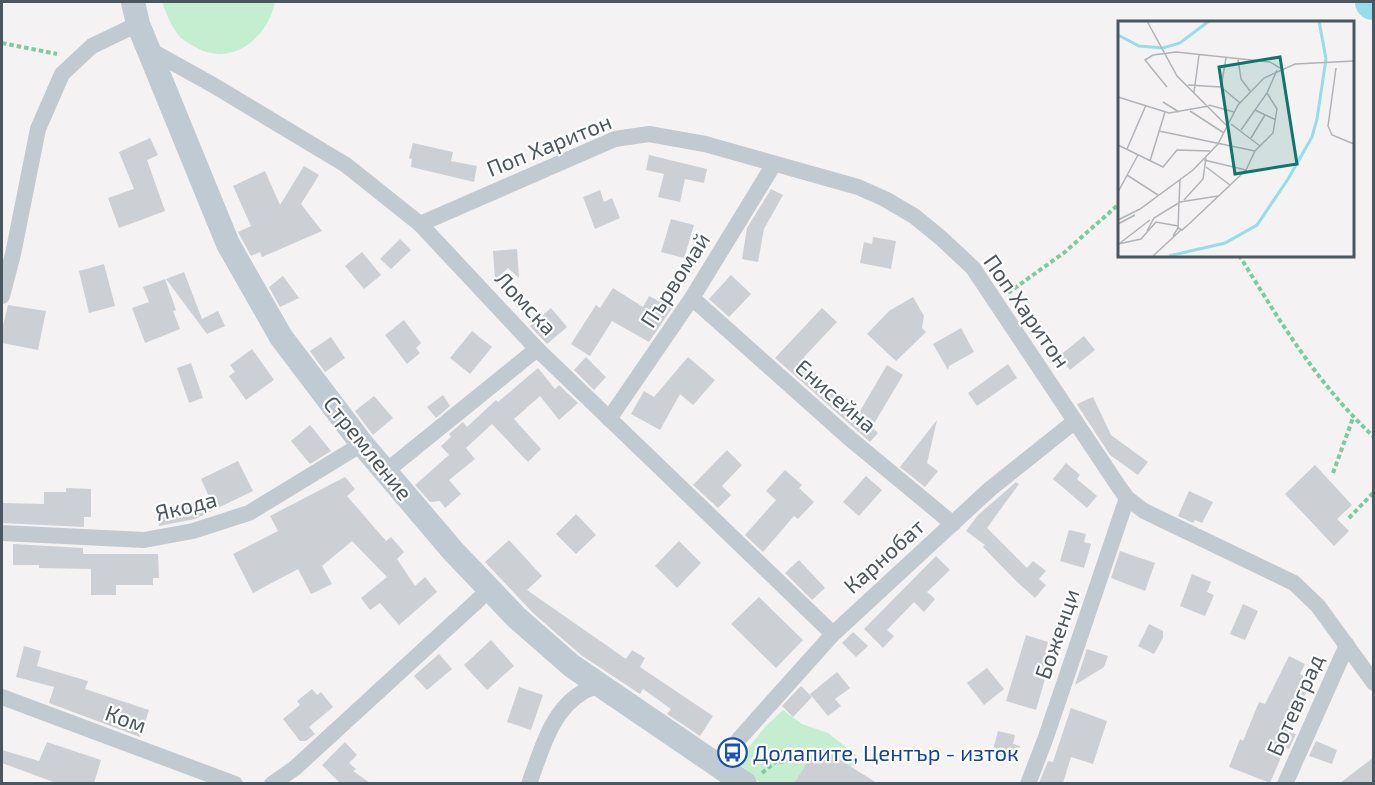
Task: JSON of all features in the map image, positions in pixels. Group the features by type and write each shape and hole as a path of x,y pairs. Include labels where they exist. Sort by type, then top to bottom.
{"street":[{"name":"Стремление","path":"135,13 228,244 281,337 362,444 489,590 517,618 600,685 751,781"},
{"path":"2,296 13,254 38,129 62,74 92,46 135,13"},
{"name":"Ломска","path":"150,50 346,165 420,224 537,349 832,634"},
{"name":"Поп Харитон","path":"420,224 615,139 649,134 705,144 858,187 885,198 914,216 973,268 1033,356 1074,422 1128,498 1144,511 1294,583 1318,606 1374,683"},
{"name":"Първомай","path":"609,418 692,298 774,164"},
{"name":"Енисейна","path":"692,298 848,437 953,524"},
{"path":"385,472 537,349"},
{"name":"Карнобат","path":"739,739 832,634 990,489 1074,422"},
{"name":"Якода","path":"2,533 144,540 193,531 249,513 362,444"},
{"name":"Боженци","path":"1028,783 1128,498"},
{"path":"272,783 295,768 489,590"},
{"name":"Ботевград","path":"1285,783 1347,645"},
{"path":"529,783 545,738 561,711 582,692 600,685"},
{"name":"Ком","path":"2,697 236,783"}],"path":[{"path":"2,43 78,59"},
{"path":"995,302 1065,252 1118,205"},
{"path":"1240,256 1290,339 1353,418 1374,437"},
{"path":"1333,473 1353,418"},
{"path":"1349,518 1374,492"},
{"path":"751,781 778,760"}],"green space":[{"path":"162,2 275,2 265,27 257,37 236,51 223,54 210,53 181,38 172,25"},
{"path":"783,710 802,724 828,733 856,755 851,767 818,746 794,783 761,783 734,765 766,726"}],"building":[{"path":"150,138 158,155 147,160 165,211 119,228 108,198 134,189 119,152"},
{"path":"413,143 453,152 451,161 477,166 474,182 411,167 412,159 409,158"},
{"path":"649,155 707,169 704,183 685,179 680,202 658,197 664,174 646,170"},
{"path":"304,166 319,175 301,204 322,231 262,257 260,252 251,256 238,232 251,226 233,186 265,171 280,205"},
{"path":"771,189 783,195 764,229 758,262 742,259 747,228"},
{"path":"600,190 604,202 612,198 620,218 595,229 583,197"},
{"path":"671,219 694,225 684,258 661,252"},
{"path":"873,237 896,241 891,269 860,263 864,242 872,244"},
{"path":"400,239 411,250 391,269 380,259"},
{"path":"517,249 519,278 508,268 495,280 493,251"},
{"path":"362,252 381,275 364,289 345,266"},
{"path":"104,264 115,306 89,313 79,271"},
{"path":"184,272 202,319 218,311 225,326 207,334 166,279"},
{"path":"731,275 751,294 729,317 709,299"},
{"path":"283,276 299,298 280,307 269,287"},
{"path":"165,279 180,329 145,343 132,308 149,302 143,287"},
{"path":"613,288 643,307 649,296 672,308 649,342 612,321 590,356 571,344 596,305 600,308"},
{"path":"913,297 924,316 922,328 926,332 896,361 867,334 889,311"},
{"path":"8,305 46,311 38,350 2,343 2,330"},
{"path":"551,308 567,327 547,344 530,326"},
{"path":"822,308 837,322 804,357 824,384 838,398 842,394 860,411 887,365 903,375 872,427 878,433 870,442 775,358"},
{"path":"404,320 421,343 416,348 420,353 407,364 385,335"},
{"path":"961,328 974,352 949,366 948,370 933,344"},
{"path":"472,331 492,347 470,374 450,358"},
{"path":"1084,336 1095,350 1070,370 1059,356"},
{"path":"331,337 345,358 325,372 310,351"},
{"path":"252,349 274,380 246,400 229,376 235,372 230,365"},
{"path":"586,357 606,377 594,390 574,370"},
{"path":"688,357 715,380 693,405 680,394 660,430 631,414 644,391 654,397"},
{"path":"191,363 203,398 189,403 177,368"},
{"path":"1008,364 1017,378 977,406 968,393"},
{"path":"538,368 555,389 559,385 578,403 559,420 540,396 514,419 541,449 528,462 492,424 466,448 475,459 449,480 461,494 445,508 440,501 430,502 415,485 449,455 441,446 451,437 449,434 463,422 467,427 496,400 498,402"},
{"path":"443,395 450,406 436,418 427,407"},
{"path":"374,396 393,418 373,435 355,411"},
{"path":"1093,397 1111,435 1148,462 1138,475 1110,455 1078,406 1077,404"},
{"path":"937,420 927,463 938,471 925,487 900,467"},
{"path":"310,425 331,451 310,464 291,441"},
{"path":"727,450 742,465 722,486 731,495 718,508 693,485"},
{"path":"238,461 253,491 195,519 159,526 156,511 210,499 201,479"},
{"path":"1066,463 1080,475 1077,479 1097,496 1087,508 1053,479"},
{"path":"1315,465 1352,505 1337,519 1349,531 1334,546 1285,494"},
{"path":"785,470 802,485 799,488 814,502 798,519 794,516 763,552 745,535 776,500 766,491"},
{"path":"866,476 882,490 859,516 843,502"},
{"path":"345,477 355,489 347,496 386,541 391,537 404,552 397,559 415,586 425,577 437,592 399,625 380,603 370,610 361,598 387,577 352,541 322,566 332,584 311,594 298,569 253,593 233,554 278,531 270,516"},
{"path":"1016,482 1019,484 987,528 1027,568 1033,561 1046,571 1039,579 1046,585 1035,598 983,547 985,545 966,531 978,515"},
{"path":"66,488 91,489 91,517 84,517 84,527 2,523 2,503 44,504 44,492 66,492"},
{"path":"1189,491 1213,502 1202,523 1195,520 1193,523 1178,516"},
{"path":"576,514 596,535 576,554 556,534"},
{"path":"1069,530 1086,534 1084,542 1091,544 1084,568 1060,561"},
{"path":"509,540 542,576 527,590 626,659 632,650 645,658 640,667 713,716 700,736 667,714 671,709 643,689 640,694 581,655 533,613 485,562"},
{"path":"679,541 701,563 677,588 655,566"},
{"path":"13,544 83,548 83,554 158,554 159,578 153,578 153,585 116,585 116,595 91,595 91,569 13,565"},
{"path":"1120,551 1155,563 1145,591 1111,578"},
{"path":"936,556 950,570 927,592 935,599 924,612 914,602 887,630 894,636 883,648 864,629"},
{"path":"799,560 825,588 812,600 785,573"},
{"path":"1192,574 1211,582 1207,592 1214,595 1205,616 1180,606"},
{"path":"759,597 803,640 776,668 731,624"},
{"path":"1243,604 1258,611 1245,640 1230,634"},
{"path":"1149,624 1163,631 1163,638 1154,654 1138,646"},
{"path":"853,632 868,646 856,657 842,643"},
{"path":"1026,635 1048,642 1045,653 1052,655 1036,710 1006,701"},
{"path":"491,640 514,666 487,690 464,665"},
{"path":"24,646 41,651 37,666 88,681 85,689 149,710 140,737 49,703 54,687 16,677"},
{"path":"1087,649 1108,656 1104,667 1075,685"},
{"path":"439,654 452,669 427,690 414,676"},
{"path":"1289,656 1305,664 1300,674 1312,680 1288,732 1296,734 1289,749 1285,748 1270,783 1229,767 1240,739 1243,741 1259,702 1265,704"},
{"path":"987,668 1004,689 984,705 967,683"},
{"path":"837,672 850,688 835,699 841,706 828,716 810,694"},
{"path":"801,686 812,697 793,717 782,706"},
{"path":"519,687 543,695 531,730 507,722"},
{"path":"312,689 317,695 321,692 333,707 309,727 315,734 306,741 300,741 283,719 300,705 297,701"},
{"path":"1071,708 1107,721 1093,764 1071,757 1063,783 1039,783 1048,761 1053,762"},
{"path":"998,731 1015,735 1013,744 1020,746 1016,760 992,754"},
{"path":"1316,741 1337,750 1332,764 1309,756"},
{"path":"47,742 101,760 94,783 56,783 2,763 2,750 39,761"},
{"path":"345,742 357,755 349,763 356,769 353,771 370,783 340,783 322,765"},
{"path":"818,746 829,753 877,783 794,783"},
{"path":"1374,757 1374,783 1340,783"}],"place":[{"name":"Долапите, Център - изток","path":"732,753"}]}
